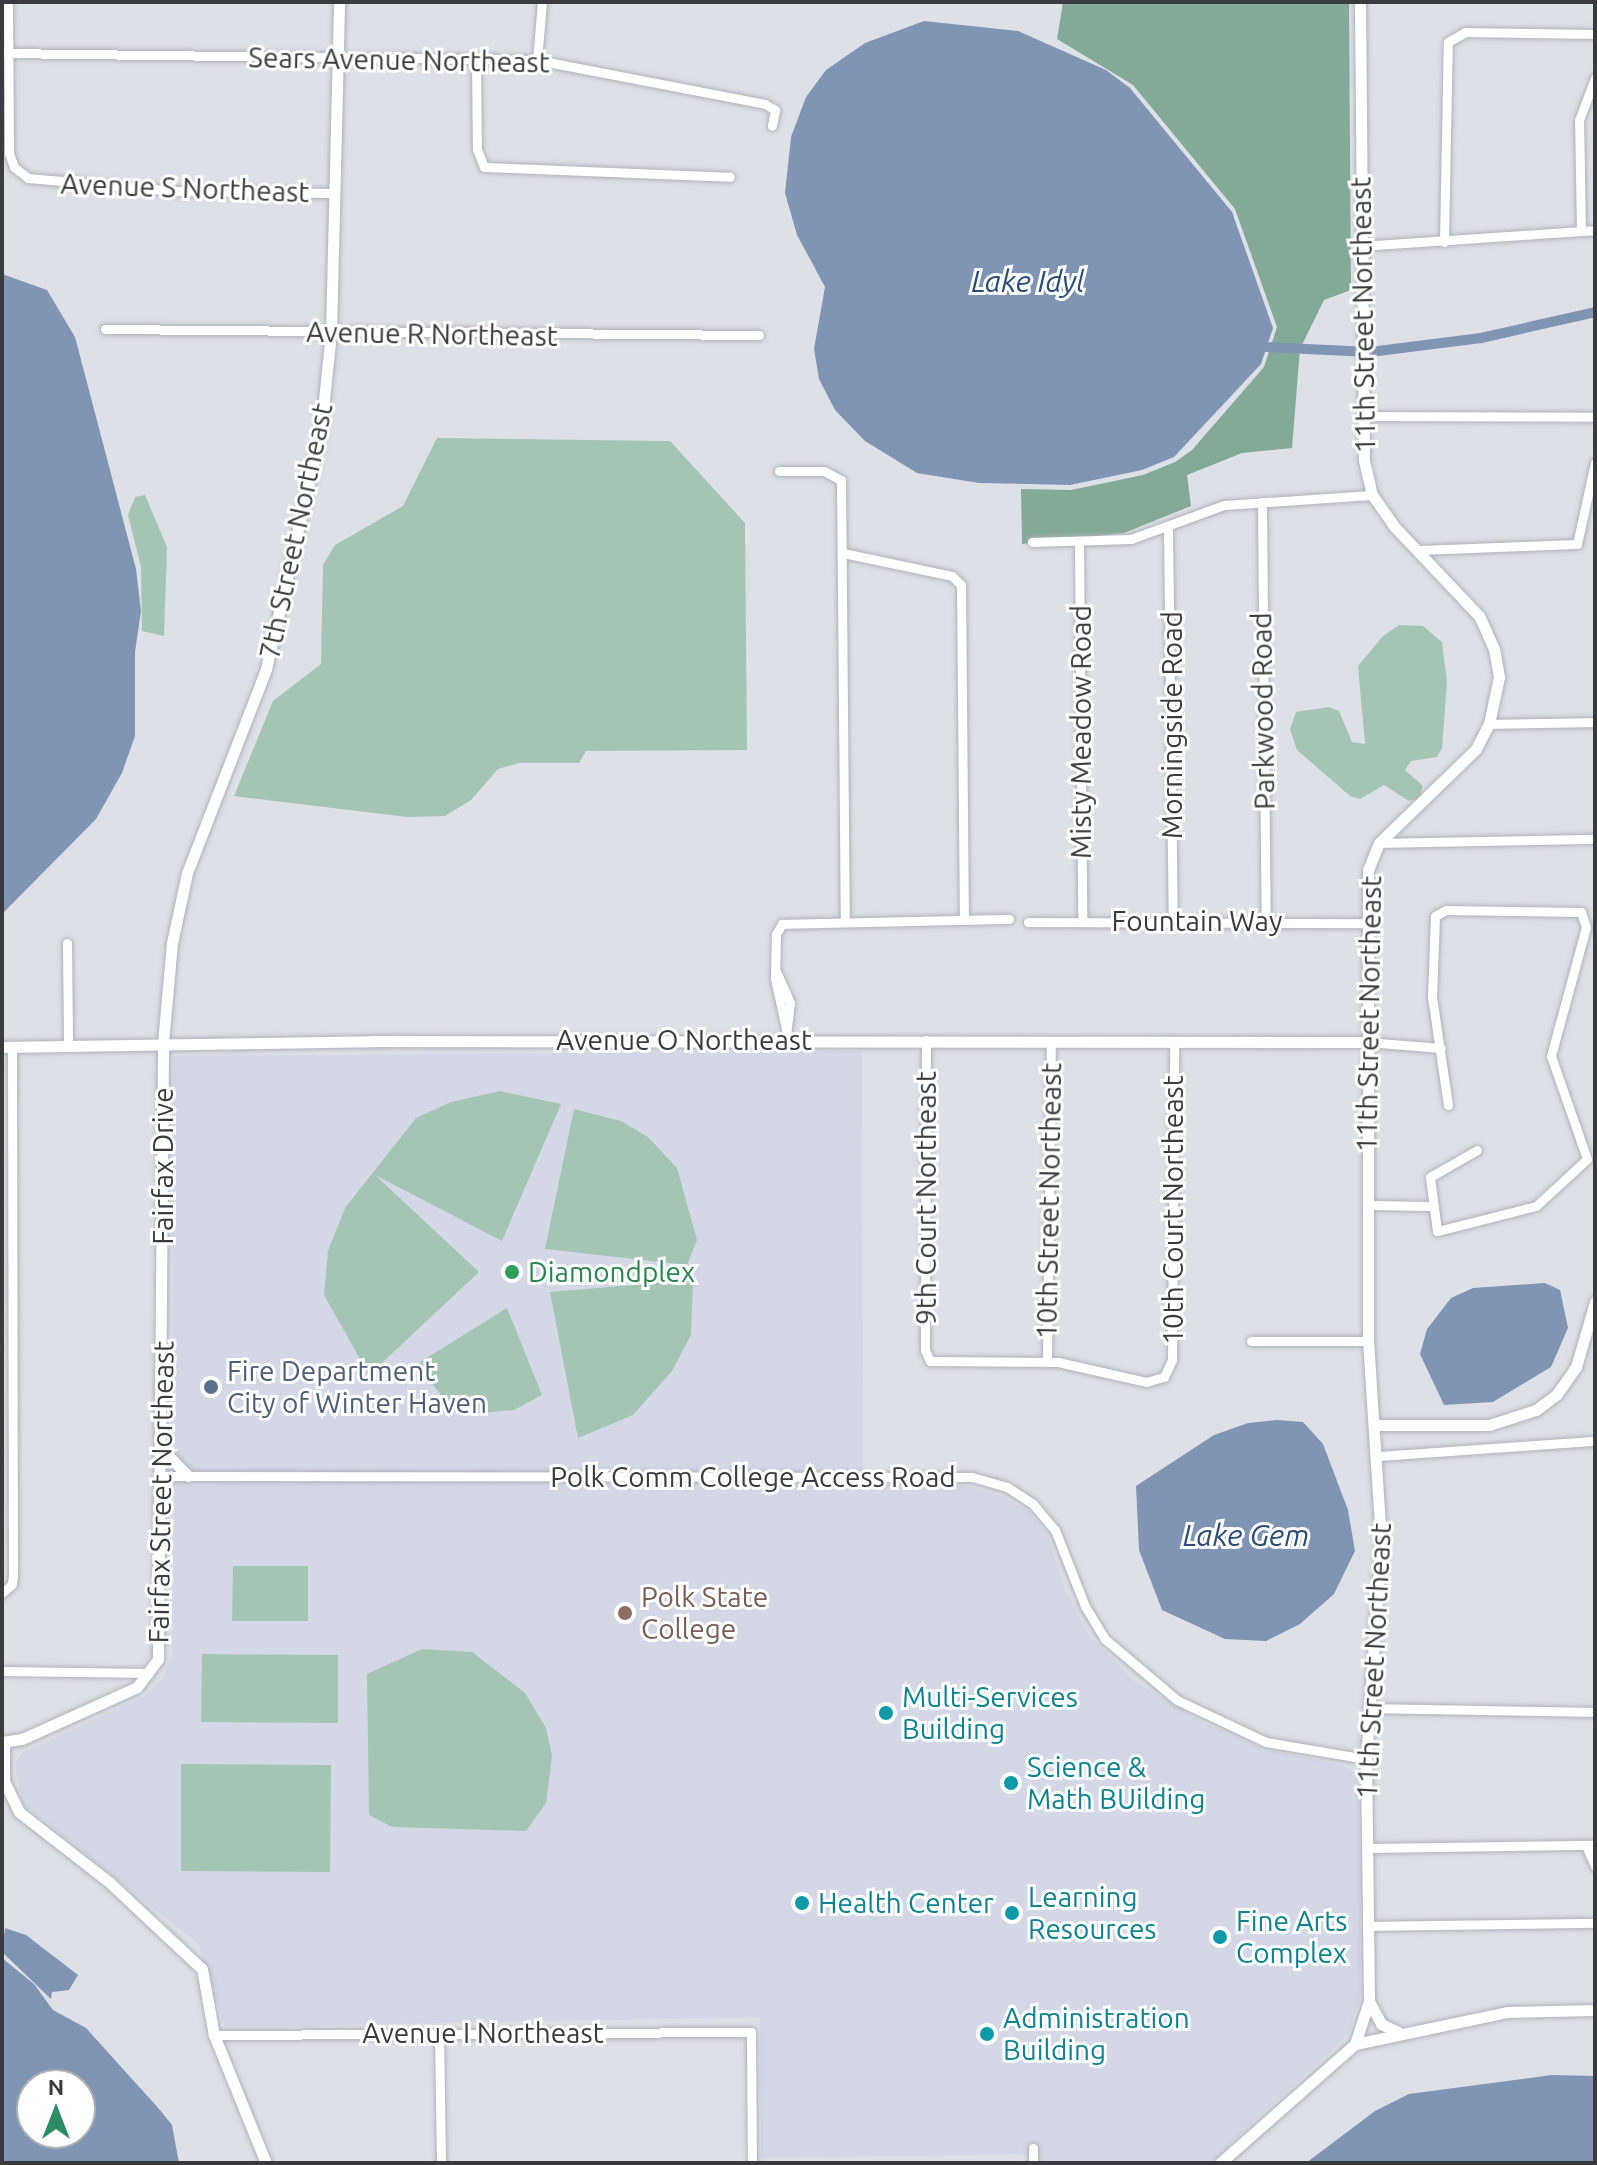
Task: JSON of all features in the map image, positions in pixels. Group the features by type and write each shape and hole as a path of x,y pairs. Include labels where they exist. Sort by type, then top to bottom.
{"street":[{"name":"Avenue S Northeast","path":"8,2 5,53 9,153 14,167 28,178 43,184 174,191 332,193"},
{"name":"7th Street Northeast","path":"163,1043 180,895 266,669 321,429 331,333 339,2"},
{"path":"537,60 542,2"},
{"name":"11th Street Northeast","path":"1355,2044 1369,2001 1366,1759 1381,1541 1379,1456 1368,1341 1368,870 1379,843 1476,749 1489,724 1499,677 1490,638 1473,608 1372,495 1363,416 1360,2"},
{"path":"1444,242 1445,51 1453,37 1465,32 1595,34"},
{"name":"Sears Avenue Northeast","path":"5,53 537,60 765,104 775,110 772,126"},
{"path":"476,59 478,156 492,171 730,177"},
{"path":"1581,231 1579,120 1595,78"},
{"path":"1361,246 1595,230"},
{"name":"Avenue R Northeast","path":"105,329 759,335"},
{"path":"1363,416 1595,417"},
{"path":"1418,550 1577,544 1595,463"},
{"path":"779,471 824,471 841,480 845,920"},
{"path":"1032,542 1131,539 1224,505 1372,495"},
{"name":"Parkwood Road","path":"1262,502 1266,920"},
{"name":"Morningside Road","path":"1168,528 1173,922"},
{"name":"Misty Meadow Road","path":"1079,541 1082,922"},
{"path":"843,553 952,576 961,585 964,919"},
{"path":"1489,724 1595,722"},
{"path":"1379,843 1595,839"},
{"path":"1448,1105 1432,997 1435,916 1446,910 1581,912 1586,917 1551,1056 1587,1159 1536,1206 1437,1231 1430,1206 1430,1177 1477,1150"},
{"path":"786,1034 790,1003 776,971 775,945 782,924 845,920 1009,919"},
{"name":"Fountain Way","path":"1028,922 1266,920 1367,923"},
{"path":"67,943 68,1043"},
{"name":"Avenue O Northeast","path":"7,1046 786,1034 926,1040 1367,1042"},
{"name":"9th Court Northeast","path":"926,1040 928,1356 930,1361 1047,1361"},
{"name":"10th Street Northeast","path":"1047,1361 1051,1041"},
{"name":"10th Court Northeast","path":"1047,1361 1146,1382 1164,1377 1172,1360 1174,1042"},
{"path":"1367,1042 1441,1048"},
{"name":"Fairfax Drive","path":"163,1043 163,1289"},
{"path":"2,1593 12,1584 7,1046"},
{"path":"1367,1205 1430,1206"},
{"name":"Fairfax Street Northeast","path":"3,1742 137,1687 158,1659 161,1638 163,1289"},
{"path":"1376,1425 1489,1425 1536,1410 1557,1394 1576,1367 1595,1302"},
{"path":"1251,1341 1368,1341"},
{"path":"1379,1456 1595,1441"},
{"path":"161,1448 188,1476"},
{"name":"Polk Comm College Access Road","path":"161,1476 972,1477 1007,1487 1033,1504 1055,1530 1085,1606 1105,1639 1177,1700 1266,1742 1366,1759"},
{"path":"2,1671 149,1673"},
{"path":"1368,1708 1595,1712"},
{"path":"3,1742 9,1800 194,1958 205,1978 214,2035 266,2163"},
{"path":"1368,1848 1591,1847 1595,1866"},
{"path":"1368,1926 1595,1923"},
{"path":"1369,2001 1381,2024 1398,2032"},
{"path":"1220,2163 1355,2044 1423,2026 1539,2009 1595,2010"},
{"name":"Avenue I Northeast","path":"214,2035 751,2032 752,2163"},
{"path":"439,2033 441,2163"},
{"path":"1033,2148 1033,2163"}],"shaded area":[{"name":"Polk State College","path":"862,1051 863,1484 953,1483 1001,1496 1028,1511 1047,1533 1065,1590 1089,1635 1133,1680 1202,1722 1263,1749 1342,1765 1358,1774 1361,1995 1348,2035 1209,2163 1042,2163 1042,2154 761,2158 760,2017 225,2027 198,1944 23,1804 15,1764 22,1753 144,1697 162,1679 172,1656 173,1056"}],"green space":[{"path":"1063,2 1349,2 1351,290 1324,300 1300,349 1292,448 1242,453 1187,475 1191,506 1124,533 1022,544 1021,489 1071,490 1143,475 1175,462 1192,450 1264,367 1277,327 1235,209 1133,85 1057,39"},
{"path":"437,438 670,441 745,523 747,750 586,751 579,763 519,763 498,769 471,800 445,816 407,817 234,796 273,701 321,664 323,565 335,545 403,506"},
{"path":"145,495 167,547 164,636 142,631 141,567 128,515 135,497"},
{"path":"1399,625 1423,626 1442,642 1447,682 1442,748 1437,757 1411,761 1405,770 1423,786 1419,798 1409,801 1384,785 1360,799 1350,796 1297,750 1290,729 1296,712 1329,707 1339,711 1352,742 1365,744 1358,666 1383,636"},
{"path":"500,1091 561,1104 502,1241 375,1175 479,1272 369,1375 324,1295 328,1251 345,1208 416,1118 451,1102"},
{"path":"574,1109 621,1121 648,1137 677,1168 697,1240 687,1265 545,1249"},
{"path":"693,1280 691,1335 672,1371 633,1415 578,1438 550,1292"},
{"path":"507,1308 542,1395 514,1410 471,1414 444,1399 417,1364"},
{"path":"233,1566 308,1566 308,1621 232,1621"},
{"path":"422,1649 472,1652 525,1693 546,1728 552,1756 546,1803 526,1831 392,1827 369,1815 367,1674"},
{"path":"202,1654 338,1655 338,1723 201,1722"},
{"path":"181,1764 331,1765 330,1872 181,1871"}],"water":[{"name":"Lake Idyl","path":"924,21 1018,31 1106,70 1130,88 1232,212 1273,328 1261,364 1174,457 1142,470 1070,485 979,483 917,473 865,441 835,410 819,379 814,349 825,287 797,235 785,193 791,137 806,97 826,70 865,43"},
{"path":"2,274 47,290 75,337 136,569 141,611 135,652 135,736 122,773 96,819 2,914"},
{"path":"1545,1283 1560,1290 1568,1328 1551,1367 1493,1402 1444,1405 1420,1354 1427,1329 1451,1298 1473,1288"},
{"name":"Lake Gem","path":"1277,1420 1303,1422 1323,1444 1348,1510 1355,1551 1334,1594 1300,1624 1266,1641 1225,1639 1162,1610 1139,1550 1136,1486 1214,1435 1248,1423"},
{"path":"5,1928 26,1935 78,1975 69,1990 52,1992 51,1999 2,1952"},
{"path":"2,1958 34,1984 53,2010 86,2028 160,2110 172,2125 179,2163 2,2163"},
{"path":"1552,2075 1595,2076 1595,2163 1306,2163 1375,2111 1409,2094"}],"waterway":[{"path":"1267,347 1370,352 1481,338 1595,312"}],"place":[{"name":"Diamondplex","path":"512,1272"},
{"name":"Fire Department City of Winter Haven","path":"211,1387"},
{"name":"Polk State College","path":"625,1613"},
{"name":"Multi-Services Building","path":"886,1713"},
{"name":"Science & Math BUilding","path":"1011,1783"},
{"name":"Health Center","path":"802,1903"},
{"name":"Learning Resources","path":"1012,1913"},
{"name":"Fine Arts Complex","path":"1220,1937"},
{"name":"Administration Building","path":"987,2034"}]}
